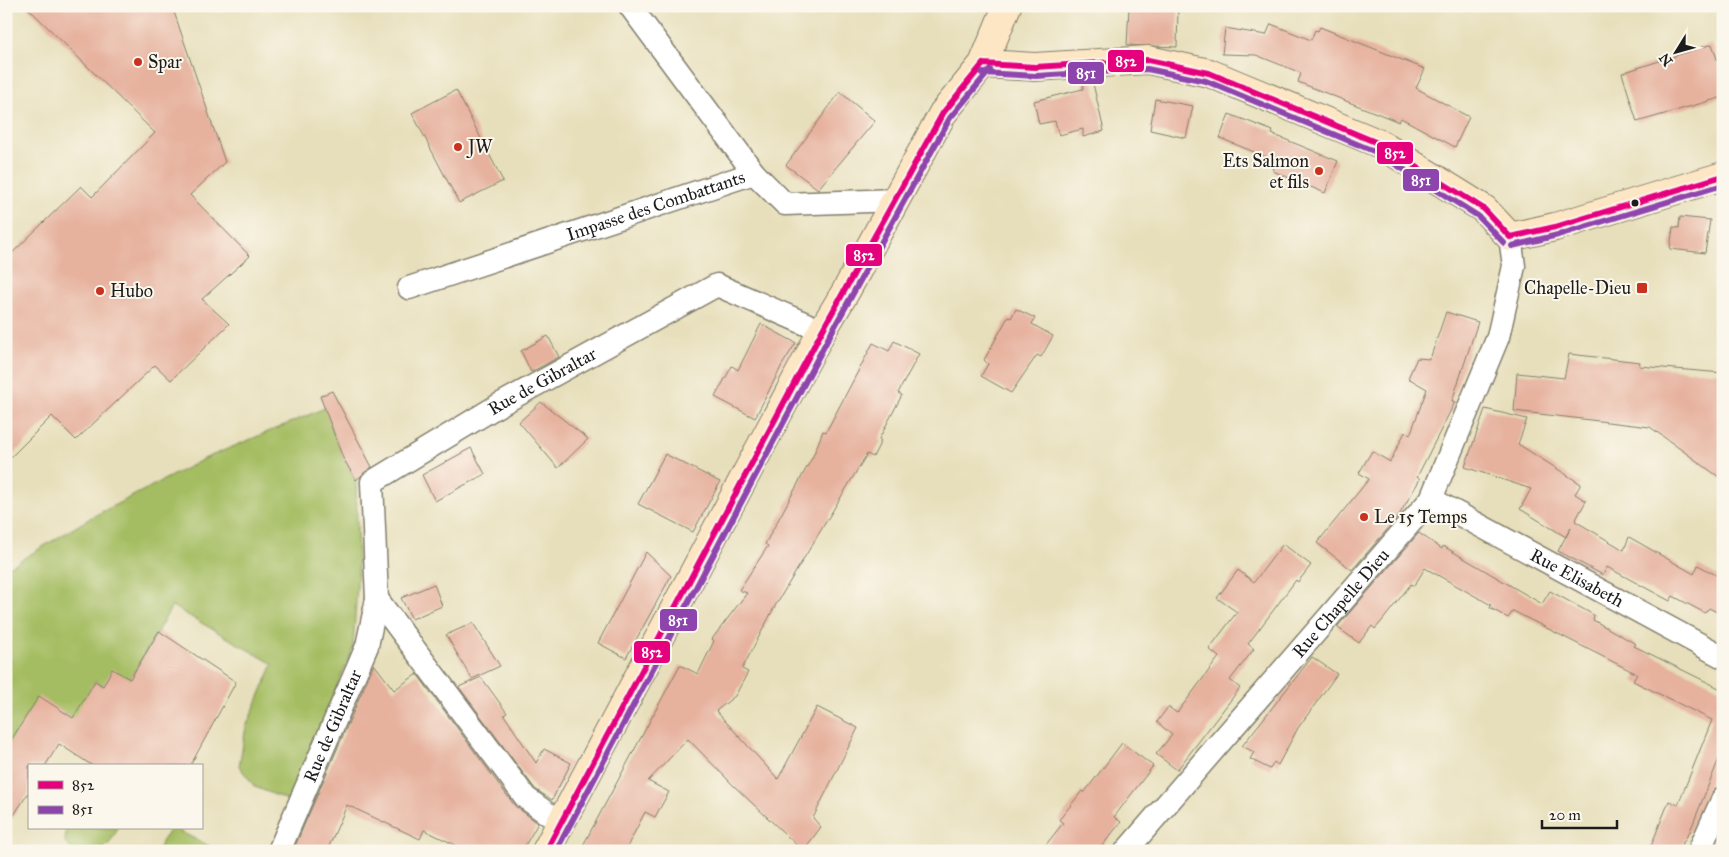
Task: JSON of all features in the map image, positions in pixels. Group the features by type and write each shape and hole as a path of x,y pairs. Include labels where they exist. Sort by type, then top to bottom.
{"street":[{"path":"630,6 754,173"},
{"path":"546,851 559,822 822,331 846,291 943,113 983,64 1007,6"},
{"path":"983,64 1035,67 1148,60 1208,73 1380,144 1484,209 1510,237 1555,227 1723,176"},
{"name":"Impasse des Combattants","path":"409,288 754,173 785,204 896,200"},
{"name":"Rue Chapelle Dieu","path":"1126,851 1431,499 1498,336 1514,266 1510,237"},
{"name":"Rue de Gibraltar","path":"279,851 367,646 377,599 372,482 482,416 717,285 822,331"},
{"name":"Rue Elisabeth","path":"1431,499 1723,657"},
{"path":"377,599 526,798 559,822"},
{"path":"1699,851 1723,798"}],"green space":[{"path":"325,408 343,458 356,480 358,570 353,648 290,801 255,787 239,766 246,727 273,664 172,606 130,679 103,686 95,681 75,719 6,748 6,569 92,517 206,458"},
{"path":"66,830 117,830 109,843 101,850 74,851 65,843"},
{"path":"169,830 177,830 219,851 157,851"}],"building":[{"path":"26,6 172,6 225,162 190,195 250,256 202,299 229,324 171,380 155,365 76,440 52,416 6,462 6,259 81,186 92,197 155,133"},
{"path":"1129,7 1178,9 1177,47 1127,45"},
{"path":"1271,24 1311,40 1315,30 1318,31 1320,27 1425,69 1416,88 1469,117 1455,147 1401,118 1399,122 1298,82 1301,73 1256,55 1222,54 1225,28 1266,35"},
{"path":"1712,44 1723,77 1723,97 1637,122 1622,73"},
{"path":"1092,79 1104,131 1083,137 1083,129 1059,135 1055,121 1039,124 1034,101 1083,89 1083,80"},
{"name":"JW","path":"456,90 503,181 459,203 412,113"},
{"path":"840,92 875,121 818,189 786,165"},
{"path":"1155,99 1193,106 1186,138 1150,130"},
{"path":"1229,114 1273,131 1272,134 1338,161 1325,193 1273,171 1276,161 1220,138"},
{"path":"1680,217 1710,220 1705,253 1670,249 1673,227 1679,228"},
{"path":"1016,309 1035,318 1032,324 1053,336 1041,357 1037,355 1011,393 981,376 988,364 984,360 1008,317 1011,318"},
{"path":"1446,312 1478,322 1452,401 1455,402 1417,477 1420,479 1398,517 1352,570 1317,543 1369,479 1359,473 1372,451 1390,462 1405,432 1410,435 1427,389 1408,378 1417,358 1430,359"},
{"path":"761,324 796,343 782,365 755,418 715,397 732,366 738,370"},
{"path":"548,336 559,357 531,372 521,351"},
{"path":"894,341 919,354 898,393 902,395 879,439 881,441 873,457 867,454 775,606 742,669 748,672 735,696 716,711 778,779 817,707 858,728 813,818 821,827 803,851 734,786 688,739 648,781 669,792 655,817 645,812 625,851 580,851 680,665 698,674 714,641 712,639 747,593 739,590 768,546 765,544 813,456 823,431 826,432 873,343 889,351"},
{"path":"1569,354 1640,362 1639,366 1723,373 1723,480 1650,427 1514,411 1517,373 1564,378"},
{"path":"332,391 372,467 356,480 343,458 320,396"},
{"path":"541,402 588,439 558,468 519,422"},
{"path":"1485,409 1527,419 1518,444 1581,484 1575,494 1586,501 1575,521 1624,550 1629,537 1694,574 1698,565 1723,579 1723,615 1709,608 1705,613 1673,596 1670,601 1607,567 1603,575 1558,551 1566,537 1520,509 1531,489 1465,467"},
{"path":"471,448 485,474 435,501 422,475"},
{"path":"665,454 720,482 693,532 638,504"},
{"path":"1419,533 1442,549 1443,546 1542,604 1550,591 1594,615 1593,620 1636,644 1634,646 1723,690 1723,749 1690,831 1678,851 1649,851 1669,801 1678,805 1712,720 1633,681 1637,674 1513,611 1508,618 1490,608 1491,605 1425,568 1414,586 1411,584 1375,629 1372,626 1359,643 1337,627"},
{"path":"1283,544 1311,565 1298,582 1296,580 1248,644 1254,649 1230,680 1240,688 1177,770 1156,754 1172,735 1157,722 1168,707 1177,713 1219,657 1209,649 1237,612 1217,598 1238,570 1254,582"},
{"path":"646,552 671,576 626,658 598,643"},
{"path":"434,584 442,606 412,619 401,598"},
{"path":"473,623 500,666 472,679 446,635"},
{"path":"159,631 236,682 191,764 90,764 59,744 46,764 28,764 28,794 6,827 6,748 39,696 73,718 95,681 103,686 112,669 130,679"},
{"path":"1312,657 1337,674 1298,728 1278,765 1274,762 1270,769 1250,759 1254,752 1242,746"},
{"path":"374,664 394,690 417,674 515,806 538,823 522,851 468,851 424,830 420,839 347,805 327,851 293,851"},
{"path":"481,677 507,713 504,715 536,763 544,749 571,763 552,800 535,789 459,687"},
{"path":"1122,743 1153,766 1114,817 1121,822 1098,851 1041,851 1063,823 1059,820 1082,791 1084,793"}],"transit line":[{"name":"852","path":"983,64 1035,67 1148,60 1209,73 1380,144 1484,209 1510,237"},
{"name":"852","path":"546,851 822,331 943,113 983,64"},
{"name":"851","path":"982,73 1036,76 1147,69 1206,81 1376,152 1478,216 1504,243"},
{"name":"851","path":"556,851 830,335 950,118 990,70"},
{"name":"852","path":"1510,237 1555,227 1723,176"},
{"name":"851","path":"1512,246 1558,235 1723,185"}],"place":[{"name":"Spar","path":"138,62"},
{"name":"JW","path":"458,147"},
{"name":"Ets Salmon et fils","path":"1319,171"},
{"name":"Chapelle-Dieu","path":"1642,288"},
{"name":"Hubo","path":"100,291"},
{"name":"Le 15 Temps","path":"1364,517"}]}
